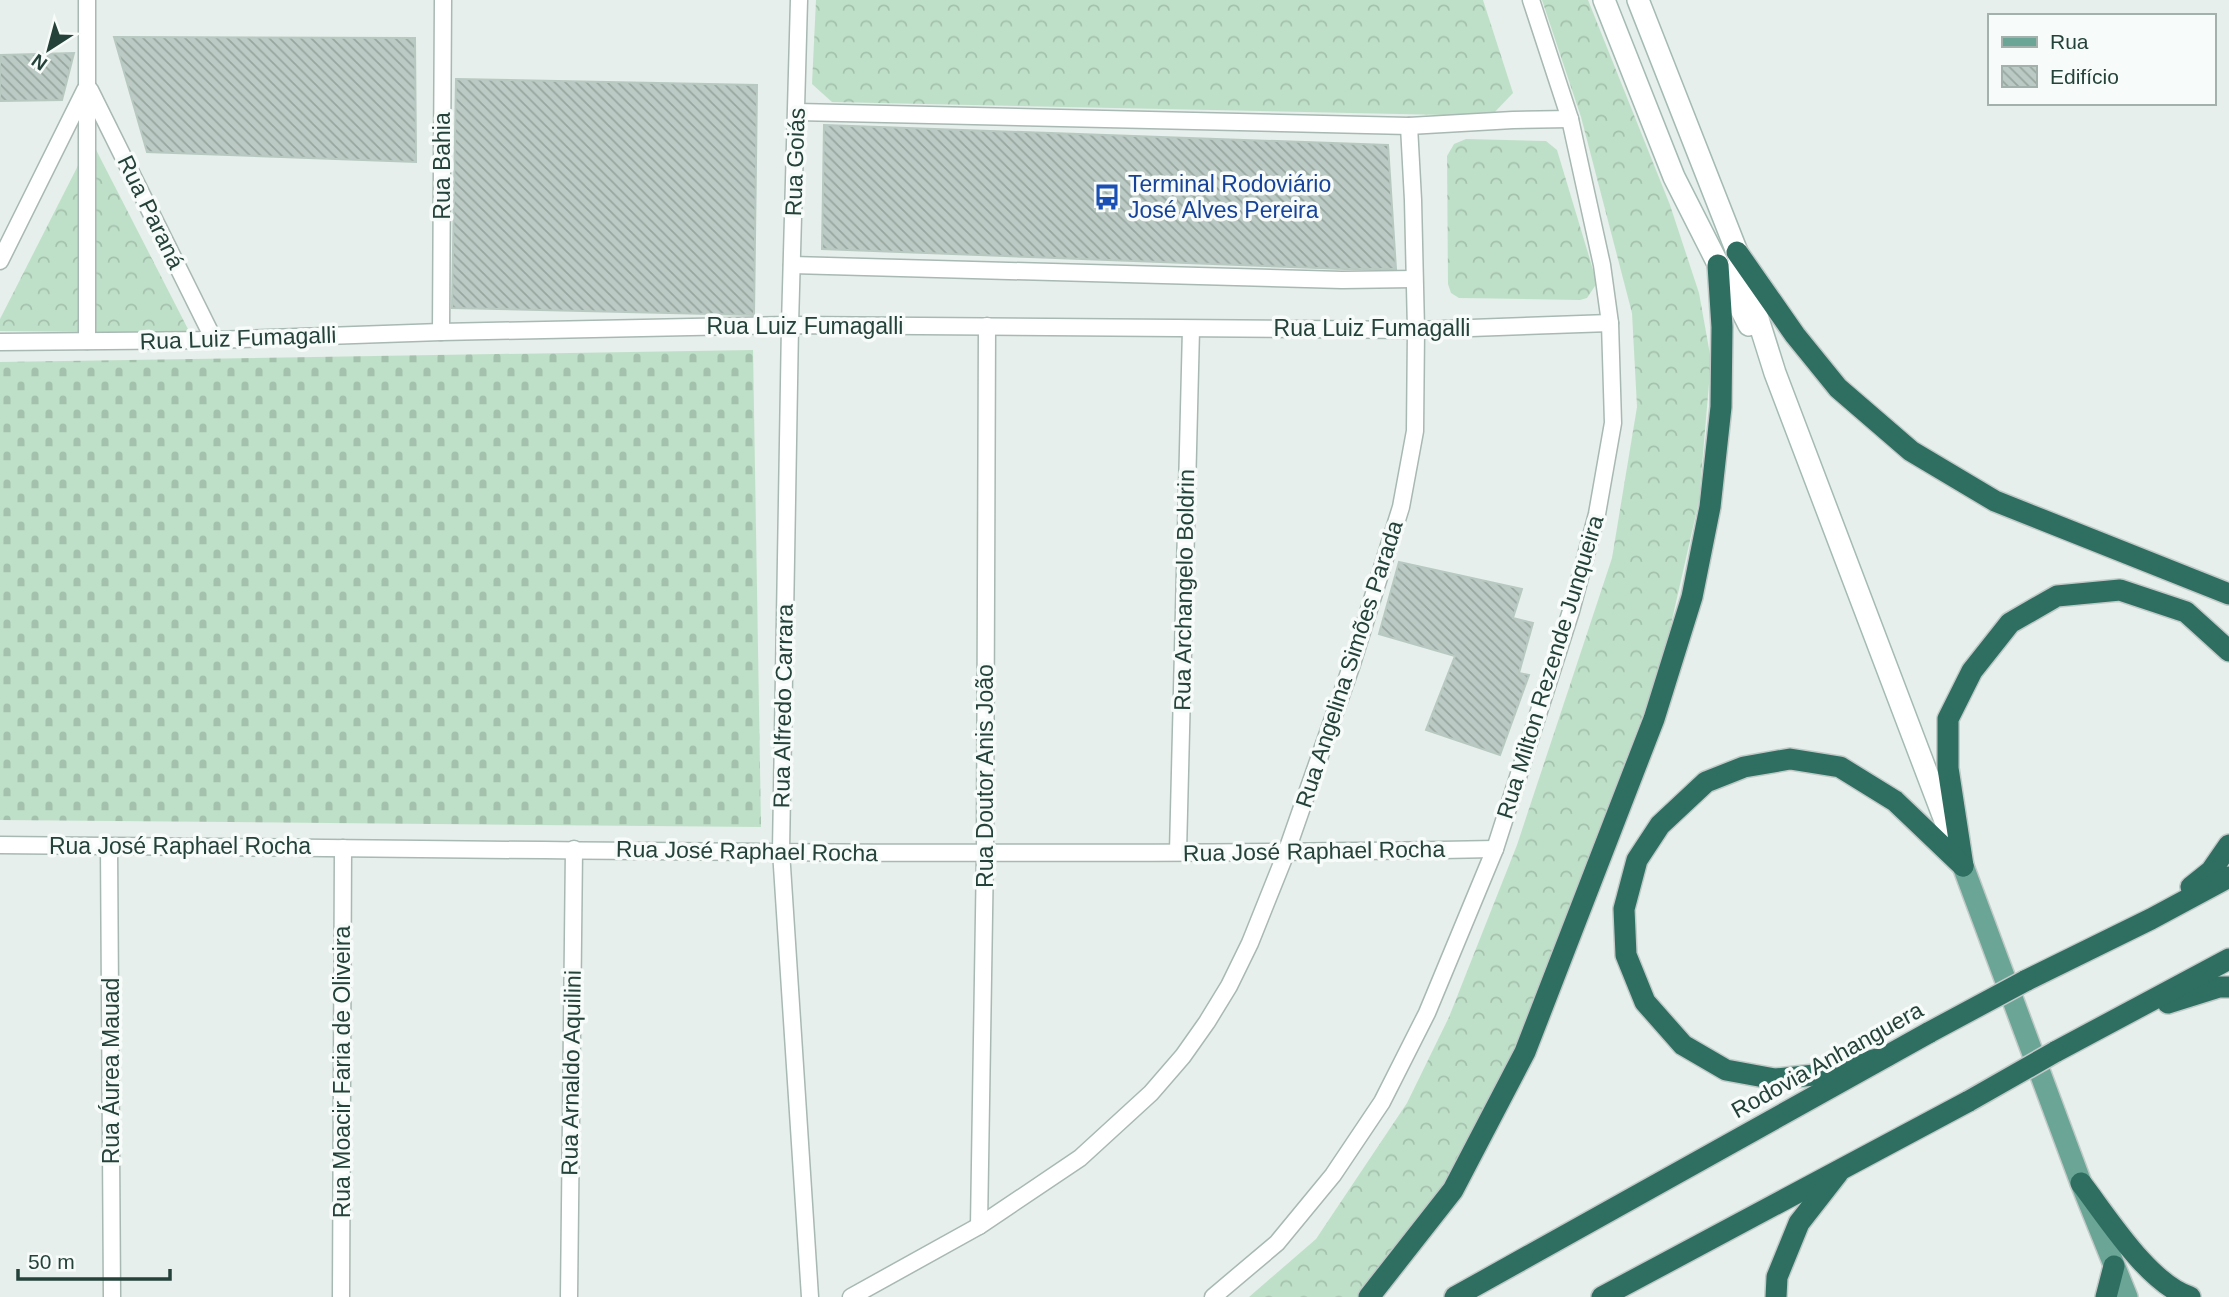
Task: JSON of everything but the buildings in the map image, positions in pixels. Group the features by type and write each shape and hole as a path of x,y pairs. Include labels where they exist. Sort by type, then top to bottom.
{"highway":[{"path":"1737,253 1795,335 1838,388 1911,451 1995,500 2229,594"},
{"path":"1368,1297 1453,1190 1525,1052 1654,719 1692,597 1710,507 1721,407 1722,327 1718,265"},
{"path":"1963,866 1948,768 1948,719 1972,671 2010,623 2057,596 2120,590 2186,612 2229,651"},
{"path":"1887,1056 1824,1074 1774,1079 1727,1070 1684,1045 1645,1002 1626,955 1624,908 1637,860 1660,825 1706,782 1744,767 1790,759 1840,767 1884,794 1895,801 1963,866"},
{"path":"2151,919 2211,871 2229,845"},
{"name":"Rodovia Anhanguera","path":"1455,1297 1930,1032 2229,877"},
{"path":"1602,1297 2229,959"},
{"path":"2119,1018 2219,986 2229,987"},
{"path":"1776,1297 1777,1277 1799,1223 1842,1167"},
{"path":"2081,1183 2143,1263 2179,1293 2190,1297"},
{"path":"2106,1297 2115,1266"}],"main road":[{"path":"1604,0 1674,177 1775,373"},
{"path":"1639,0 1737,253 1775,373 2081,1183 2127,1297"}],"street":[{"name":"Rua Paraná","path":"87,0 87,341"},
{"name":"Rua Bahia","path":"441,332 443,0"},
{"name":"Rua Goiás","path":"790,325 799,0"},
{"name":"Rua Milton Rezende Junqueira","path":"1213,1297 1277,1243 1334,1175 1382,1102 1432,1001 1495,849 1571,611 1597,514 1613,423 1611,323 1602,265 1570,119 1531,0"},
{"name":"Rua Paraná","path":"0,261 88,85"},
{"name":"Rua Paraná","path":"88,85 214,340"},
{"path":"797,112 1409,126 1570,119"},
{"name":"Rua Angelina Simões Parada","path":"851,1297 979,1226 1080,1158 1152,1093 1183,1056 1229,986 1250,943 1286,853 1352,664 1401,507 1415,431 1416,330 1409,126"},
{"path":"792,265 1342,280 1414,279"},
{"name":"Rua Luiz Fumagalli","path":"0,342 214,340 790,325 1416,330 1611,323"},
{"name":"Rua Alfredo Carrara","path":"790,325 781,851 810,1297"},
{"name":"Rua Doutor Anis João","path":"979,1226 985,853 987,326"},
{"name":"Rua Archangelo Boldrin","path":"1178,852 1191,328"},
{"name":"Rua José Raphael Rocha","path":"0,845 985,853 1286,853 1495,849"},
{"name":"Rua Áurea Mauad","path":"109,846 111,1297"},
{"name":"Rua Moacir Faria de Oliveira","path":"341,1297 344,848"},
{"name":"Rua Arnaldo Aquilini","path":"569,1297 574,849"}],"green space":[{"path":"816,0 1483,0 1513,93 1491,116 832,102 812,84"},
{"path":"1542,0 1588,0 1670,205 1699,293 1711,360 1699,501 1661,668 1517,1047 1442,1188 1357,1297 1249,1297 1316,1239 1407,1103 1449,1017 1517,845 1612,558 1637,407 1632,313 1581,117"},
{"path":"1466,139 1546,141 1557,150 1597,283 1587,298 1459,298 1451,293 1448,284 1447,156 1454,144"},
{"path":"91,140 190,333 0,331 0,319"},
{"path":"753,350 761,827 0,820 0,362"}],"place":[{"name":"Terminal Rodoviário José Alves Pereira","path":"1107,197"}]}
